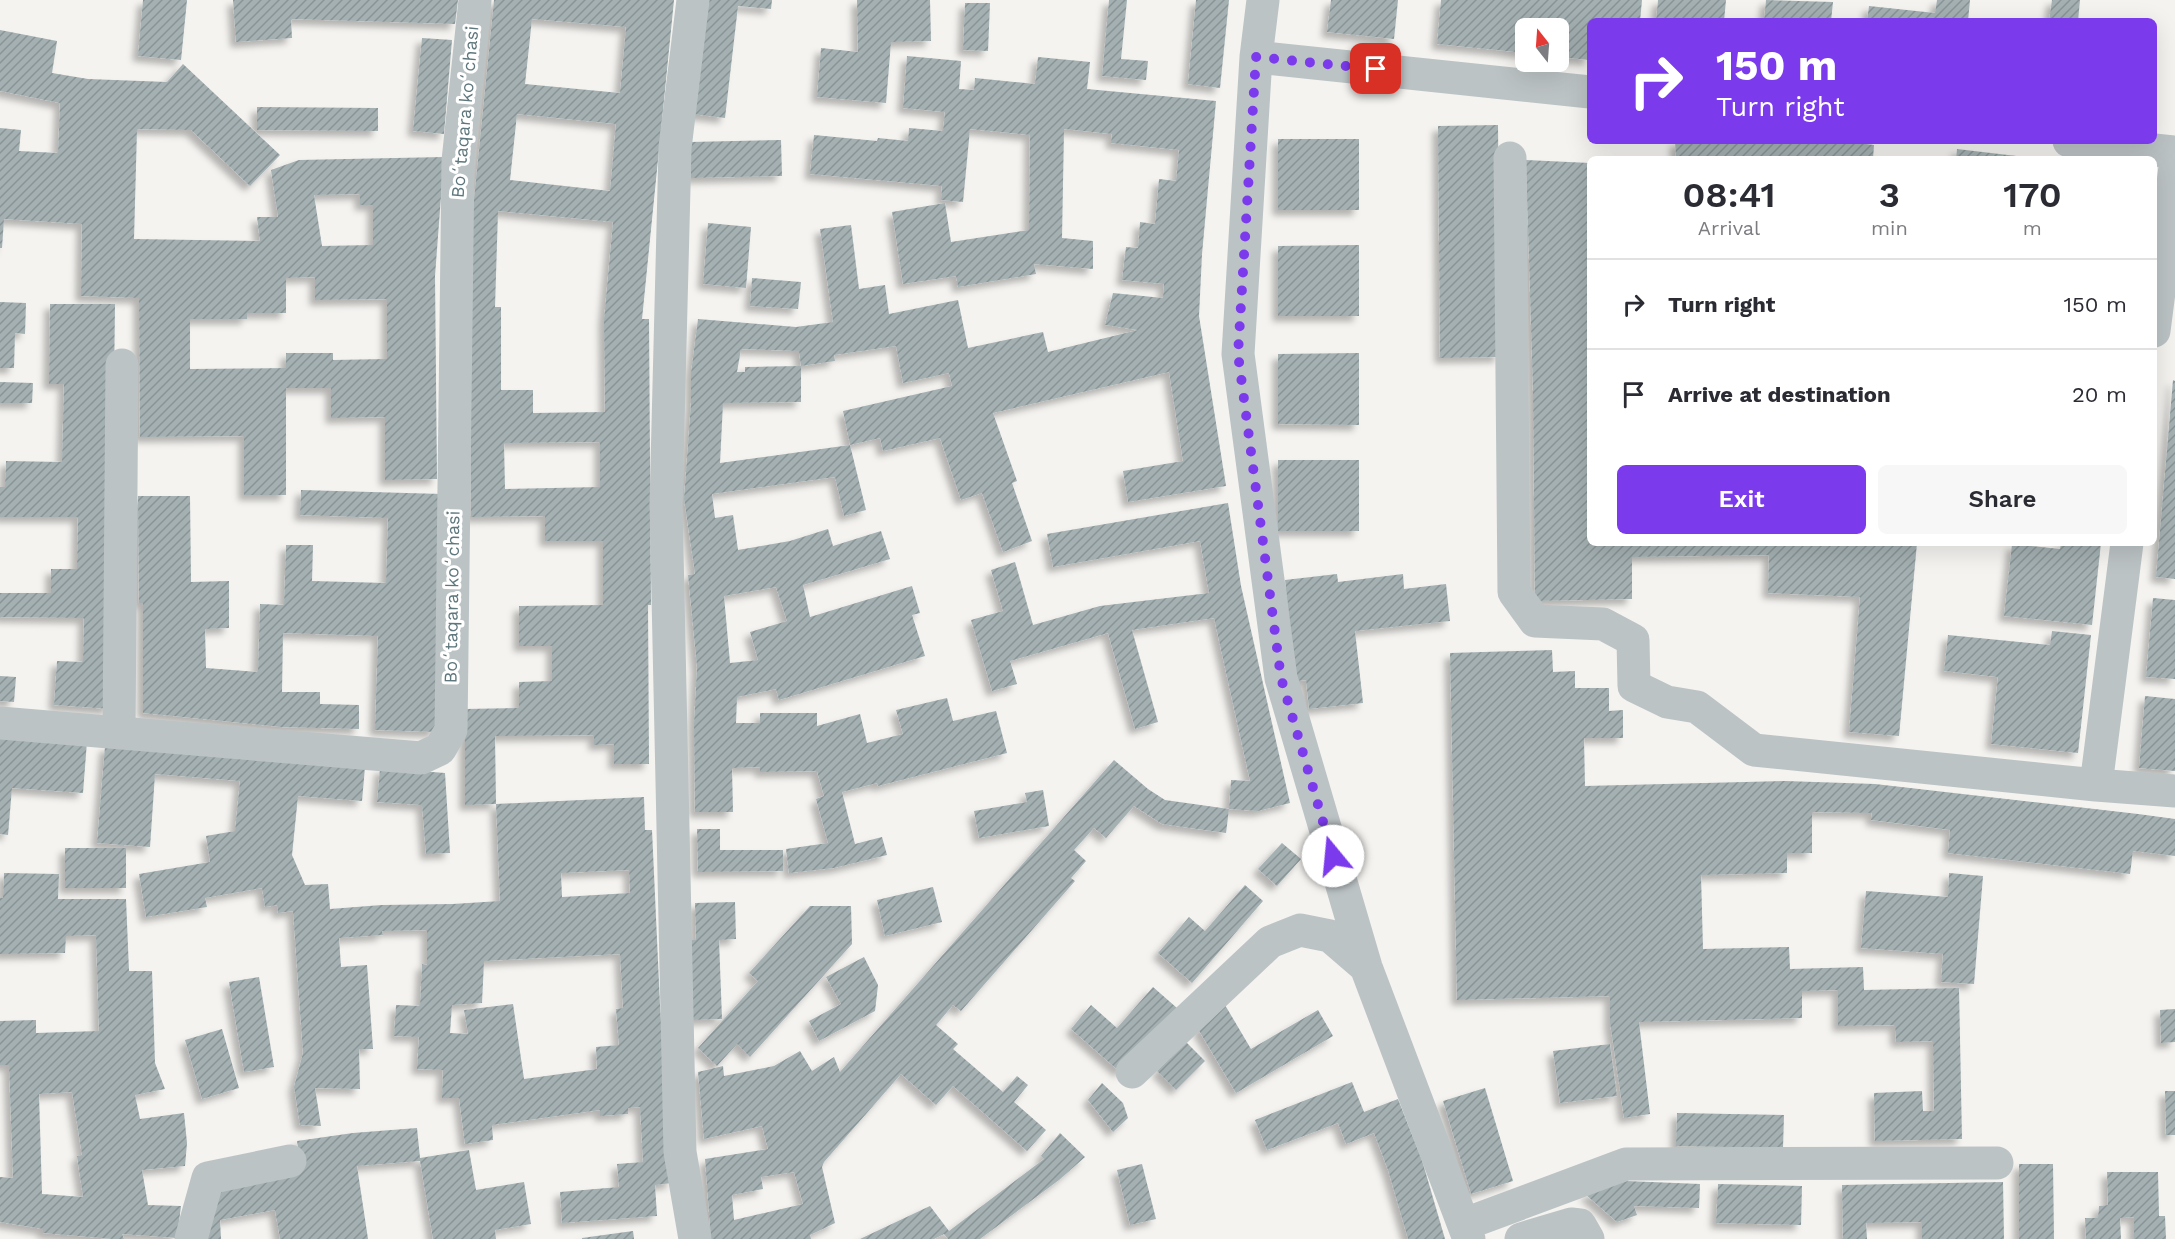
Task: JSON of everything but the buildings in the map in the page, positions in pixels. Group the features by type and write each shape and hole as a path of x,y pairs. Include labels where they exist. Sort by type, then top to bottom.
{"street":[{"name":"Boʻtaqara koʻchasi","path":"0,723 421,758 440,749 451,730 458,161 475,0"},
{"path":"693,0 675,148 666,504 680,1152 695,1239"},
{"path":"1263,0 1256,57 1238,354 1281,678 1366,967 1467,1231 1626,1164 1997,1163"},
{"path":"1256,57 1587,92"},
{"path":"2098,144 2175,152"},
{"path":"1510,158 1514,592 1535,621 1603,624 1633,640 1634,686 1667,702 1697,707 1754,750 2175,791"},
{"path":"2157,308 2175,167"},
{"path":"119,733 122,365"},
{"path":"2096,784 2127,546"},
{"path":"1132,1072 1270,942 1300,930 1330,936 1366,967"},
{"path":"191,1239 208,1178 290,1161"},
{"path":"1521,1239 1571,1224 1580,1225 1588,1239"}],"route":[{"path":"1333,856 1281,678 1238,354 1256,57 1376,69"}]}
